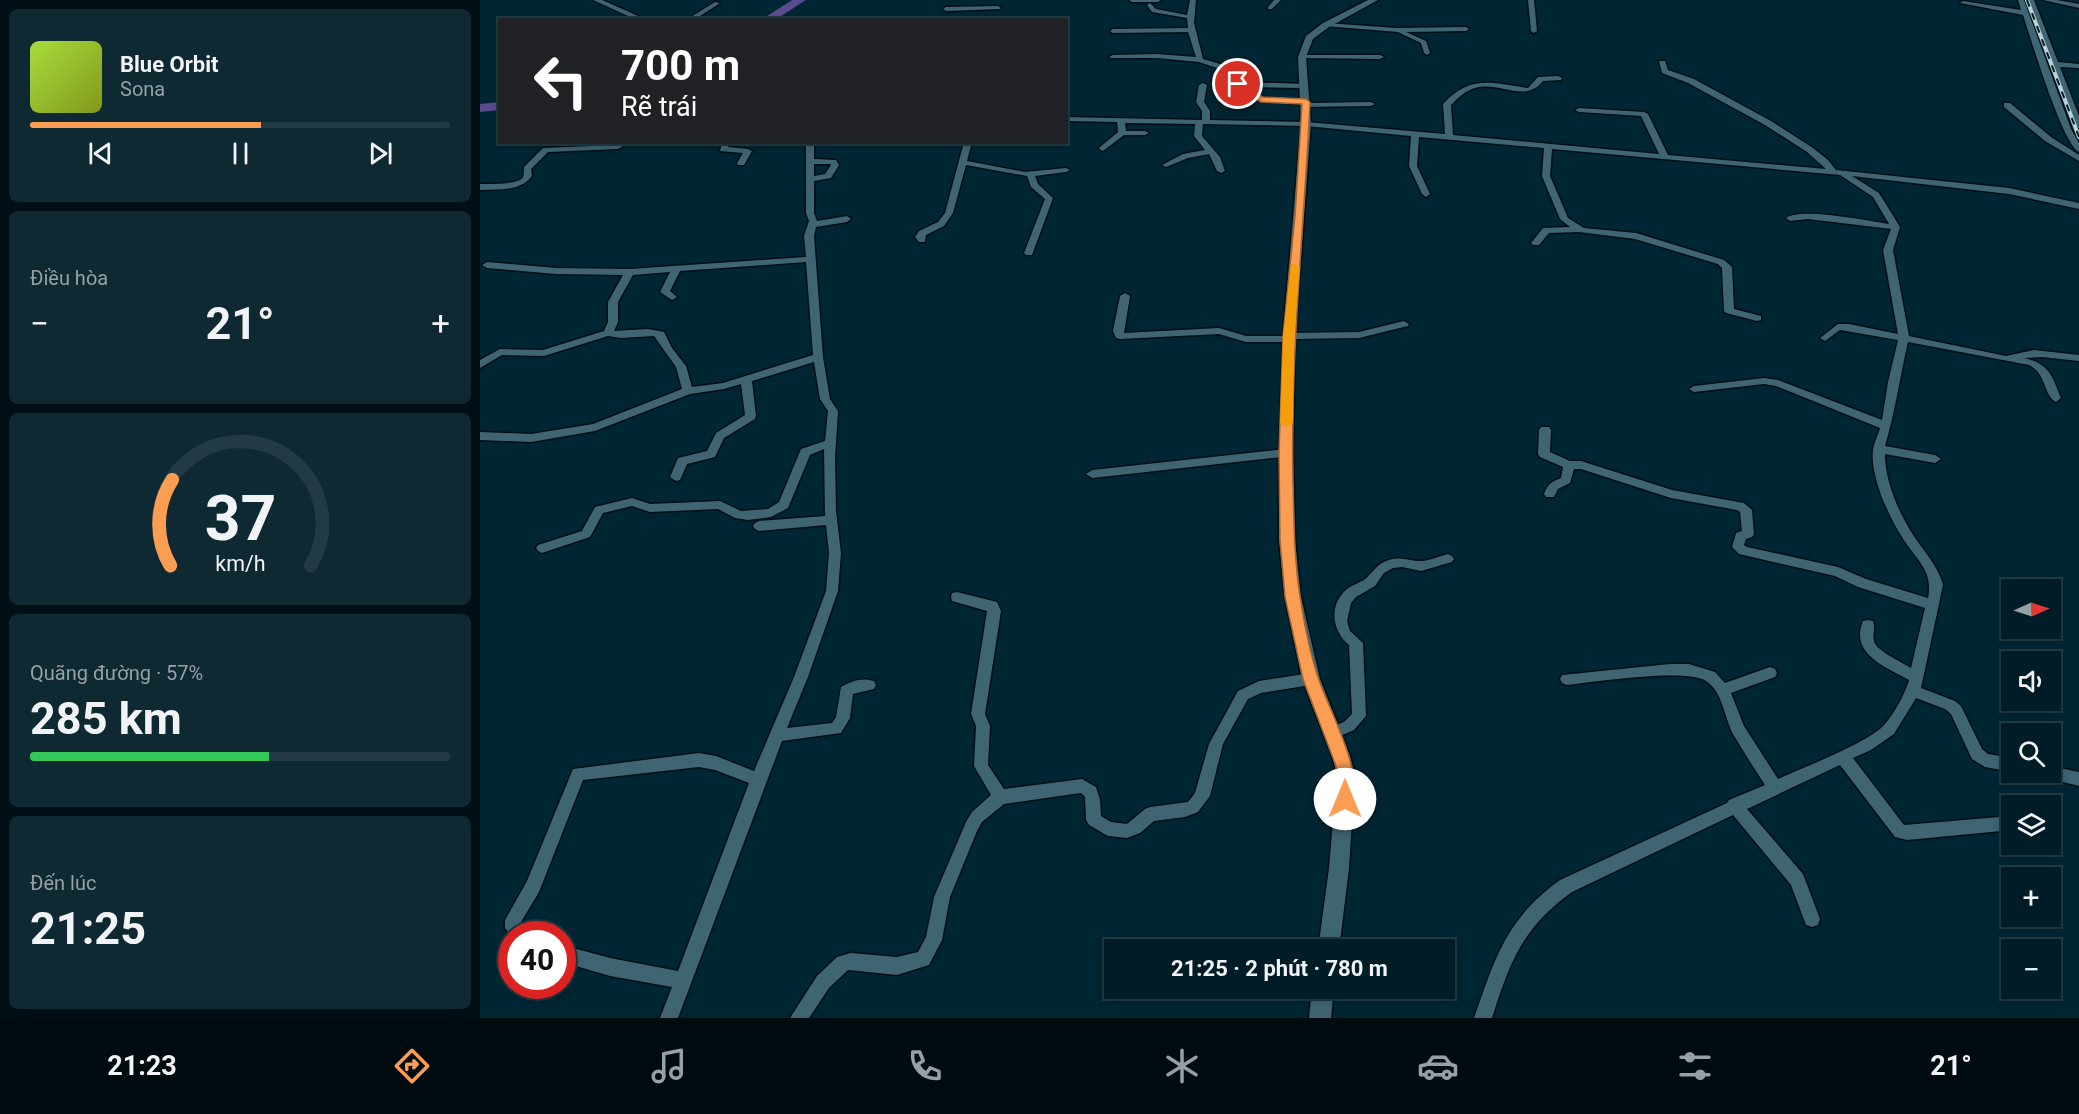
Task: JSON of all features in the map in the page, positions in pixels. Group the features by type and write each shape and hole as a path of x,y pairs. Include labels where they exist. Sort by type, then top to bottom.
{"street":[{"path":"596,0 604,6 638,18"},
{"path":"1000,0 998,8 1000,18"},
{"path":"1132,0 1158,0"},
{"path":"1193,0 1190,17 1191,30 1200,60"},
{"path":"1270,8 1278,0"},
{"path":"1330,939 1340,868 1346,787 1344,766 1311,679 1293,597 1289,565 1286,453 1289,337 1306,124 1302,57 1309,38 1326,25 1374,0"},
{"path":"1532,0 1534,31"},
{"path":"2021,0 2067,129 2079,150"},
{"path":"2031,0 2079,126"},
{"path":"2046,0 2079,6"},
{"path":"692,18 717,3"},
{"path":"1963,3 2025,13"},
{"path":"1150,5 1154,11 1190,17"},
{"path":"946,9 998,8"},
{"path":"1326,25 1397,30 1466,29"},
{"path":"1113,31 1191,30"},
{"path":"1397,30 1424,42 1427,53"},
{"path":"1406,34 1438,33"},
{"path":"1113,57 1157,56 1200,60 1238,72 1242,77 1238,86"},
{"path":"1302,57 1380,57"},
{"path":"1662,63 1665,71 1699,85 1806,147 1838,173 1876,195 1896,227"},
{"path":"2054,64 2079,66"},
{"path":"1449,138 1446,106 1470,85 1483,84 1529,90 1533,89 1541,79 1558,78"},
{"path":"1203,85 1200,102 1206,111 1198,136 1216,157 1221,171"},
{"path":"1238,86 1261,99 1306,103 1371,104"},
{"path":"1221,88 1305,86"},
{"path":"2007,105 2048,139 2079,159"},
{"path":"1579,110 1644,114 1665,157"},
{"path":"1068,119 1306,124 1990,188 2079,206"},
{"path":"1121,120 1122,133"},
{"path":"1103,149 1122,133 1145,133"},
{"path":"1415,134 1413,166 1426,194"},
{"path":"480,187 521,183 528,176 527,169 546,150 618,147 623,144"},
{"path":"725,144 723,149 748,151 741,163"},
{"path":"669,1018 832,591 835,553 831,520 830,443 833,414 825,399 818,357 809,236 811,225 810,144"},
{"path":"922,240 920,237 922,233 941,224 949,213 967,144"},
{"path":"1548,147 1546,176 1562,217 1579,229"},
{"path":"1166,165 1186,156 1210,151"},
{"path":"810,161 833,162 835,165 828,176 810,180"},
{"path":"962,162 1030,174 1066,170"},
{"path":"1029,253 1049,198 1034,184 1030,174"},
{"path":"1790,218 1808,216 1896,227"},
{"path":"811,225 847,219"},
{"path":"1483,1018 1506,952 1531,914 1545,899 1566,886 1774,786 1842,756 1889,730 1914,684 1937,585 1934,573 1906,534 1887,495 1879,464 1879,449 1886,426 1893,382 1904,337 1888,250 1896,227"},
{"path":"1536,243 1546,230 1579,229 1636,236 1721,262 1727,267 1730,311 1757,318"},
{"path":"487,265 556,272 630,272 812,259"},
{"path":"672,297 665,292 677,268"},
{"path":"608,333 613,322 610,316 616,294 630,272"},
{"path":"1125,296 1119,336 1219,331 1246,339 1359,335 1404,324"},
{"path":"1825,338 1841,327 1904,337 2006,359 2030,361 2045,370 2056,398"},
{"path":"480,365 500,352 544,353 608,333 616,335 653,332 660,334 667,349 681,366 688,391"},
{"path":"2006,359 2035,352 2079,358"},
{"path":"480,436 531,438 595,427 688,391 719,387 818,357"},
{"path":"676,477 682,460 711,454 720,435 751,416 746,379"},
{"path":"1694,389 1764,381 1778,383 1886,426"},
{"path":"1545,430 1544,454 1569,465 1593,468 1671,494 1740,506 1746,510 1748,534 1740,536 1738,547 1743,551 1838,572 1863,583 1907,594 1933,605"},
{"path":"542,548 586,534 599,510 632,502 650,508 720,505 739,515 748,516 771,513 784,505 805,452 830,443"},
{"path":"1879,449 1935,459"},
{"path":"1092,474 1286,453"},
{"path":"1550,494 1553,486 1566,480 1569,465"},
{"path":"759,526 831,520"},
{"path":"1333,733 1349,726 1359,716 1356,643 1345,634 1340,621 1348,596 1355,589 1370,582 1380,570 1390,564 1402,562 1421,566 1448,559"},
{"path":"957,597 992,606 978,714 984,735 981,766 1000,797"},
{"path":"1868,626 1867,643 1874,653 1914,684 1956,710 1977,754 1985,760 2001,763"},
{"path":"1567,679 1689,670 1710,676 1723,690 1738,729 1774,786"},
{"path":"1723,690 1770,673"},
{"path":"799,1018 823,982 835,968 843,963 851,961 897,966 923,959 934,940 942,897 970,827 977,817 1000,797 1082,786 1089,789 1093,795 1094,820 1108,829 1120,832 1135,828 1150,814 1193,807 1202,796 1216,744 1243,695 1259,687 1311,679"},
{"path":"777,735 836,729 843,718 846,692 854,687 869,685"},
{"path":"1842,756 1900,832 2001,824"},
{"path":"513,921 532,886 578,774 699,760 716,763 758,780"},
{"path":"2061,775 2079,779"},
{"path":"1734,806 1797,880 1812,919"},
{"path":"576,957 610,967 683,980"},
{"path":"1320,1018 1322,999"}],"waterway":[{"path":"769,18 800,0"},
{"path":"480,108 498,106"}],"railway":[{"path":"2027,0 2079,137"}],"slow traffic":[{"path":"1287,423 1289,336 1295,267"}],"route":[{"path":"1238,84 1239,88 1261,99 1306,102 1300,216 1289,336 1286,453 1287,540 1293,597 1311,679 1344,766 1345,799"}]}
